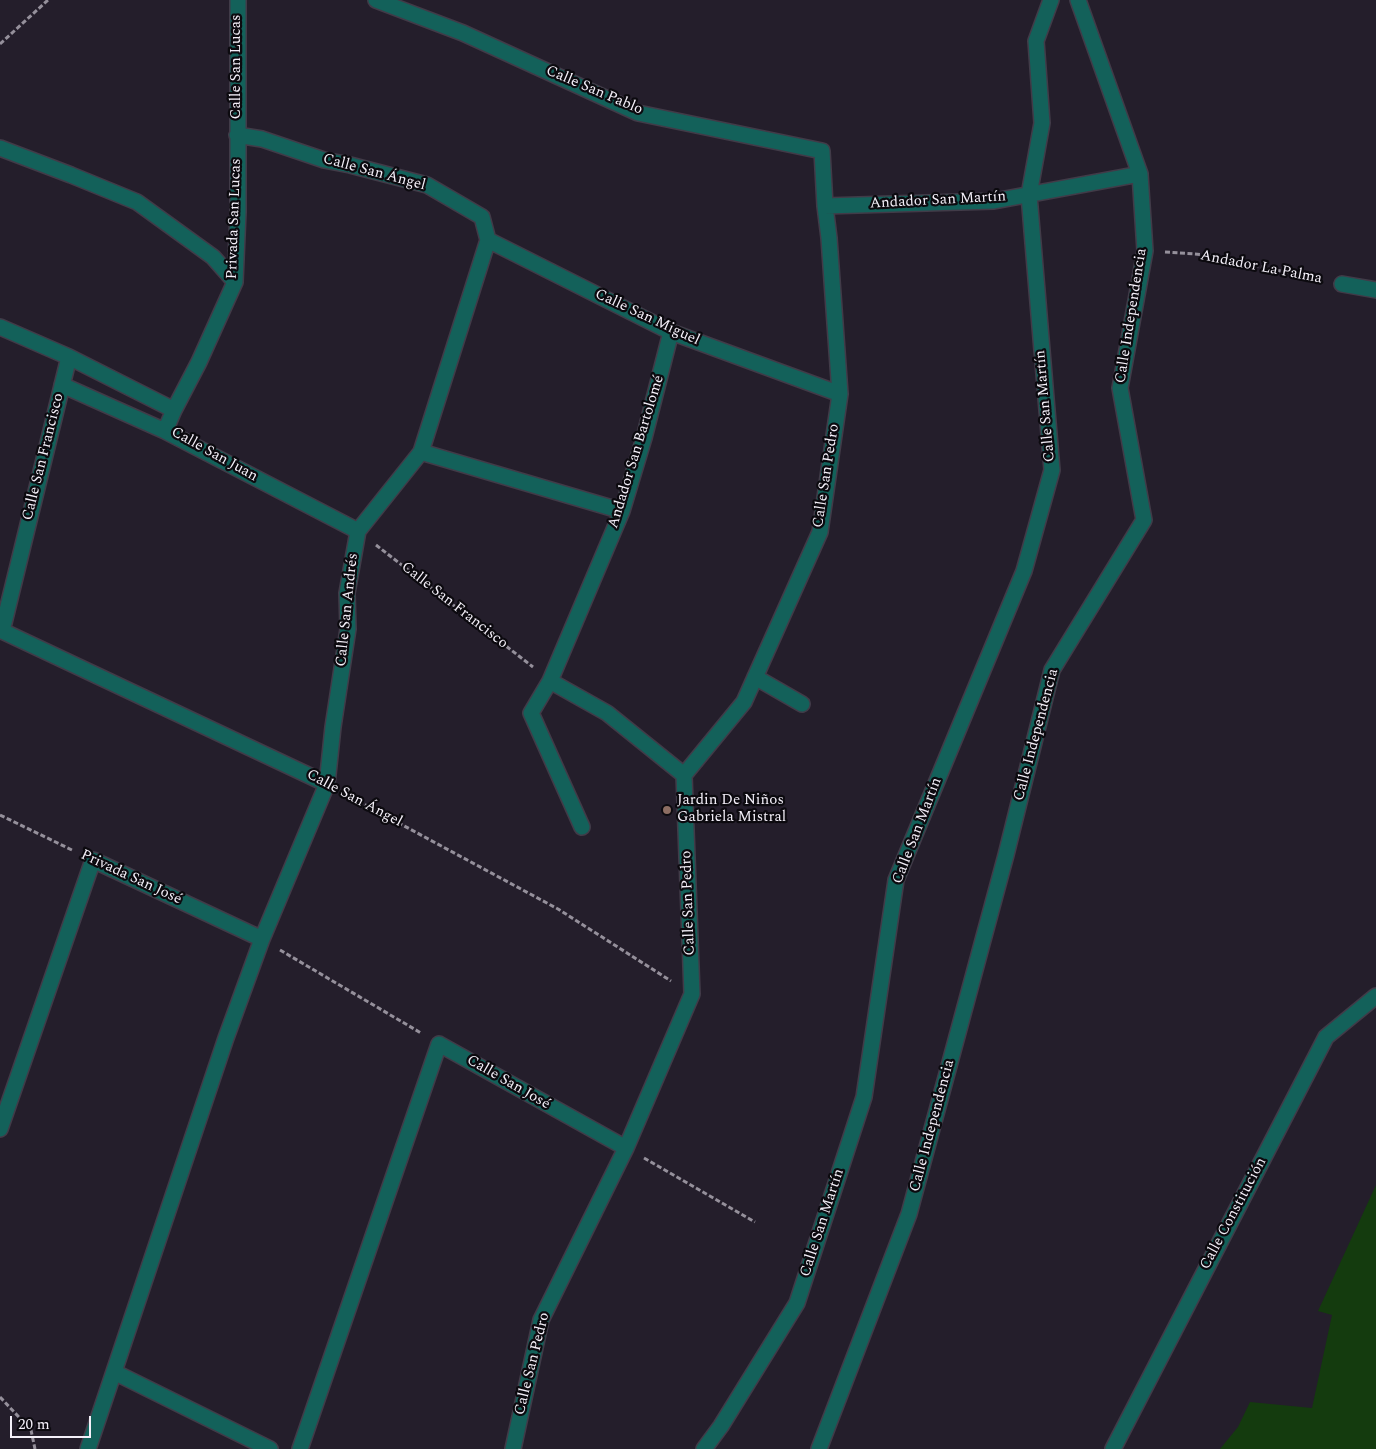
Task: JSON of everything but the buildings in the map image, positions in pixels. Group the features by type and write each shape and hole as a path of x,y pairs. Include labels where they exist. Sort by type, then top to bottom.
{"street":[{"name":"Calle San Lucas","path":"237,135 238,0"},
{"name":"Calle San Pablo","path":"376,0 463,33 638,113 822,151"},
{"name":"Calle San Martín","path":"704,1449 721,1426 797,1303 864,1096 896,880 1024,571 1052,470 1029,195 1042,123 1036,41 1051,0"},
{"name":"Calle Independencia","path":"819,1449 909,1214 1006,855 1052,670 1144,520 1120,388 1145,251 1140,174 1078,0"},
{"name":"Calle San Ángel","path":"237,135 262,138 324,160 427,185 482,217 488,240"},
{"name":"Privada San Lucas","path":"174,410 199,362 234,282 238,212 237,135"},
{"path":"0,148 71,174 137,202 213,257 234,282"},
{"name":"Calle San Pedro","path":"513,1449 542,1320 626,1148 692,994 684,775 744,702 820,532 840,394 822,151"},
{"name":"Andador San Martín","path":"825,206 994,201 1140,174"},
{"name":"Calle San Miguel","path":"488,240 671,332 840,394"},
{"name":"Calle San Andrés","path":"88,1449 226,1038 262,939 327,784 333,727 348,629 347,593 358,531 421,452 488,240"},
{"name":"Andador La Palma","path":"1342,284 1376,290"},
{"path":"0,326 69,358"},
{"name":"Andador San Bartolomé","path":"582,828 531,713 550,681 622,511 644,438 671,332"},
{"name":"Calle San Juan","path":"69,358 174,410 165,431 358,531"},
{"name":"Calle San Francisco","path":"1,631 69,358"},
{"path":"62,385 165,431"},
{"path":"421,452 622,511"},
{"name":"Calle San Ángel","path":"1,631 327,784"},
{"path":"755,677 802,704"},
{"path":"550,681 607,713 684,775"},
{"path":"0,1129 92,860"},
{"name":"Privada San José","path":"92,860 262,939"},
{"name":"Calle Constitución","path":"1113,1449 1326,1037 1376,996"},
{"path":"300,1449 439,1044"},
{"name":"Calle San José","path":"439,1044 626,1148"},
{"path":"114,1372 270,1449"}],"path":[{"path":"0,44 48,0"},
{"name":"Andador La Palma","path":"1145,251 1209,255 1342,284"},
{"name":"Calle San Francisco","path":"358,531 550,681"},
{"name":"Calle San Ángel","path":"327,784 558,909 692,994"},
{"name":"Privada San José","path":"0,815 92,860"},
{"path":"262,939 439,1044"},
{"path":"626,1148 755,1222"},
{"path":"0,1397 31,1430 35,1449"}],"green space":[{"path":"1376,1185 1376,1449 1220,1449 1238,1427 1250,1402 1312,1408 1332,1315 1318,1311"}],"place":[{"name":"Jardin De Niños Gabriela Mistral","path":"667,810"}]}
